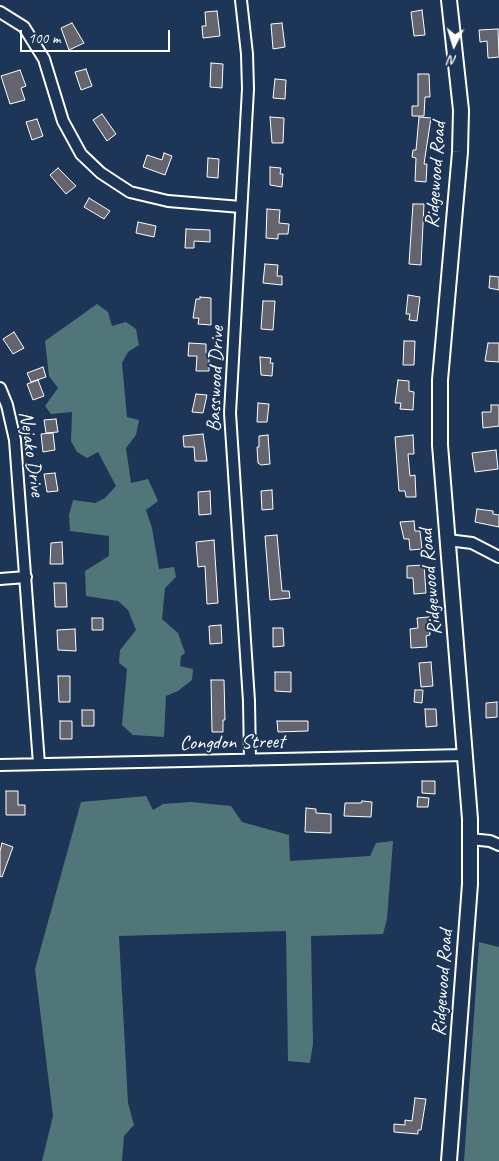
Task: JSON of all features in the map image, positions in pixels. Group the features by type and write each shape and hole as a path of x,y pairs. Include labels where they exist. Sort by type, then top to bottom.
{"main road":[{"name":"Ridgewood Road","path":"449,0 461,110 460,152 440,380 440,445 470,839 470,884 449,1161"}],"street":[{"name":"Basswood Drive","path":"241,0 247,54 248,89 230,413 249,701 250,760"},
{"path":"0,12 24,27 44,59 64,121 82,154 101,173 130,192 168,201 241,207"},
{"name":"Nejako Drive","path":"0,388 7,405 15,440 39,764"},
{"path":"448,540 472,543 499,558"},
{"path":"0,579 26,577"},
{"name":"Congdon Street","path":"0,765 465,755"},
{"path":"470,839 499,844"}],"green space":[{"path":"97,304 108,312 112,326 126,322 136,329 139,345 128,352 122,363 127,417 139,420 136,435 126,448 131,483 148,479 158,501 146,510 152,528 159,569 174,567 176,577 165,588 162,619 178,633 185,653 181,656 180,666 193,669 192,680 178,691 166,696 164,737 133,735 122,725 127,669 119,663 120,650 136,630 128,610 118,601 86,596 85,571 109,556 109,536 70,531 69,515 73,500 95,503 105,498 116,486 98,452 87,458 77,452 71,441 72,412 51,414 45,406 58,388 49,376 45,341"},
{"path":"146,796 153,810 163,804 191,802 231,806 242,822 289,835 290,861 370,856 376,843 393,841 387,919 383,934 311,936 313,1044 310,1063 288,1061 286,931 119,936 128,1103 134,1125 124,1136 122,1161 42,1161 53,1116 35,969 81,802"},
{"path":"479,942 499,947 499,1161 464,1161"}],"building":[{"path":"422,10 425,35 414,36 411,12"},
{"path":"217,11 220,36 203,38 202,26 206,26 205,12"},
{"path":"72,23 84,43 69,50 61,28"},
{"path":"282,23 285,47 273,49 271,24"},
{"path":"498,29 499,57 488,58 487,41 480,42 479,30"},
{"path":"211,63 223,64 222,88 210,87"},
{"path":"86,69 92,86 81,90 75,72"},
{"path":"20,70 26,86 21,88 25,100 10,104 1,76"},
{"path":"418,74 429,74 430,97 425,97 424,116 412,116 412,106 418,106"},
{"path":"275,79 286,80 285,99 273,98"},
{"path":"102,114 116,134 107,141 93,120"},
{"path":"270,117 284,118 283,143 272,143"},
{"path":"419,117 431,118 424,164 427,164 426,182 415,181 416,158 412,157 413,150 416,150"},
{"path":"37,119 43,136 32,140 26,122"},
{"path":"164,153 172,156 165,175 143,167 147,155 162,160"},
{"path":"208,158 219,159 218,178 207,177"},
{"path":"270,167 281,168 280,174 283,174 282,187 270,185"},
{"path":"58,168 76,186 66,194 50,175"},
{"path":"89,198 110,211 104,219 84,207"},
{"path":"413,204 424,204 421,265 409,264"},
{"path":"267,209 280,210 279,223 289,224 288,234 278,234 278,239 266,238"},
{"path":"138,222 156,226 154,237 136,233"},
{"path":"186,229 210,230 210,242 194,241 194,248 185,248"},
{"path":"265,264 278,265 277,276 282,276 282,285 263,283"},
{"path":"490,276 499,277 499,290 489,288"},
{"path":"408,295 420,297 417,321 409,320 410,314 406,314"},
{"path":"200,297 211,298 211,325 198,324 199,318 193,318 196,299 200,299"},
{"path":"263,301 275,301 273,330 261,329"},
{"path":"14,332 24,348 13,354 3,339"},
{"path":"404,341 415,341 414,365 403,365"},
{"path":"189,343 206,344 206,353 209,353 209,371 196,371 197,356 188,356"},
{"path":"488,343 499,343 499,362 485,361"},
{"path":"260,357 271,358 270,363 273,363 272,376 261,375"},
{"path":"43,367 46,377 31,382 27,373"},
{"path":"38,380 44,396 33,400 27,384"},
{"path":"398,380 409,381 409,391 414,392 413,410 400,409 401,403 395,403"},
{"path":"196,394 207,395 203,413 192,412"},
{"path":"258,403 269,404 267,422 257,422"},
{"path":"491,405 499,405 499,426 483,428 482,412 491,412"},
{"path":"56,419 58,432 46,433 44,420"},
{"path":"53,433 55,450 43,452 41,434"},
{"path":"203,434 207,461 195,461 194,447 184,447 183,436"},
{"path":"268,435 270,464 261,465 258,463 257,447 259,447 259,436"},
{"path":"413,435 414,454 408,454 410,476 415,475 416,497 406,497 405,491 399,491 395,437"},
{"path":"496,450 498,469 475,472 472,453"},
{"path":"55,473 58,491 47,492 44,474"},
{"path":"272,490 273,509 262,510 261,491"},
{"path":"210,491 211,514 199,515 198,492"},
{"path":"477,509 493,511 493,514 499,515 499,527 475,522"},
{"path":"414,521 415,531 420,531 422,549 410,550 409,539 404,539 400,522"},
{"path":"277,535 282,591 289,591 290,598 270,600 265,536"},
{"path":"214,540 218,603 207,604 205,566 198,567 196,542"},
{"path":"62,542 63,564 50,564 51,543"},
{"path":"424,565 426,593 414,594 413,578 407,578 407,566"},
{"path":"54,583 66,583 67,607 55,607"},
{"path":"429,617 430,635 426,636 427,647 411,648 410,629 418,628 417,618"},
{"path":"92,618 103,618 103,630 92,630"},
{"path":"221,625 222,643 210,644 209,626"},
{"path":"273,628 283,628 284,646 273,647"},
{"path":"75,629 76,651 58,650 57,630"},
{"path":"431,662 433,686 421,687 419,663"},
{"path":"275,672 291,672 291,692 275,691"},
{"path":"58,676 70,676 70,702 59,702"},
{"path":"211,680 224,680 225,720 223,720 223,732 212,732"},
{"path":"415,690 423,690 422,703 414,702"},
{"path":"497,702 497,717 486,718 486,703"},
{"path":"425,709 436,709 437,726 426,727"},
{"path":"82,710 94,710 94,726 82,726"},
{"path":"60,721 72,721 72,739 60,739"},
{"path":"277,721 308,721 308,731 278,732"},
{"path":"422,781 435,781 435,794 422,793"},
{"path":"6,791 18,791 18,805 25,805 25,815 6,815"},
{"path":"418,797 429,798 428,807 417,807"},
{"path":"362,801 372,802 371,817 344,816 345,803 361,803"},
{"path":"306,808 316,809 316,813 331,814 331,833 305,832"},
{"path":"2,843 13,847 2,877 0,876 0,851"},
{"path":"415,1098 426,1099 421,1130 418,1130 418,1134 394,1132 394,1124 405,1125 405,1120 412,1121"}]}
